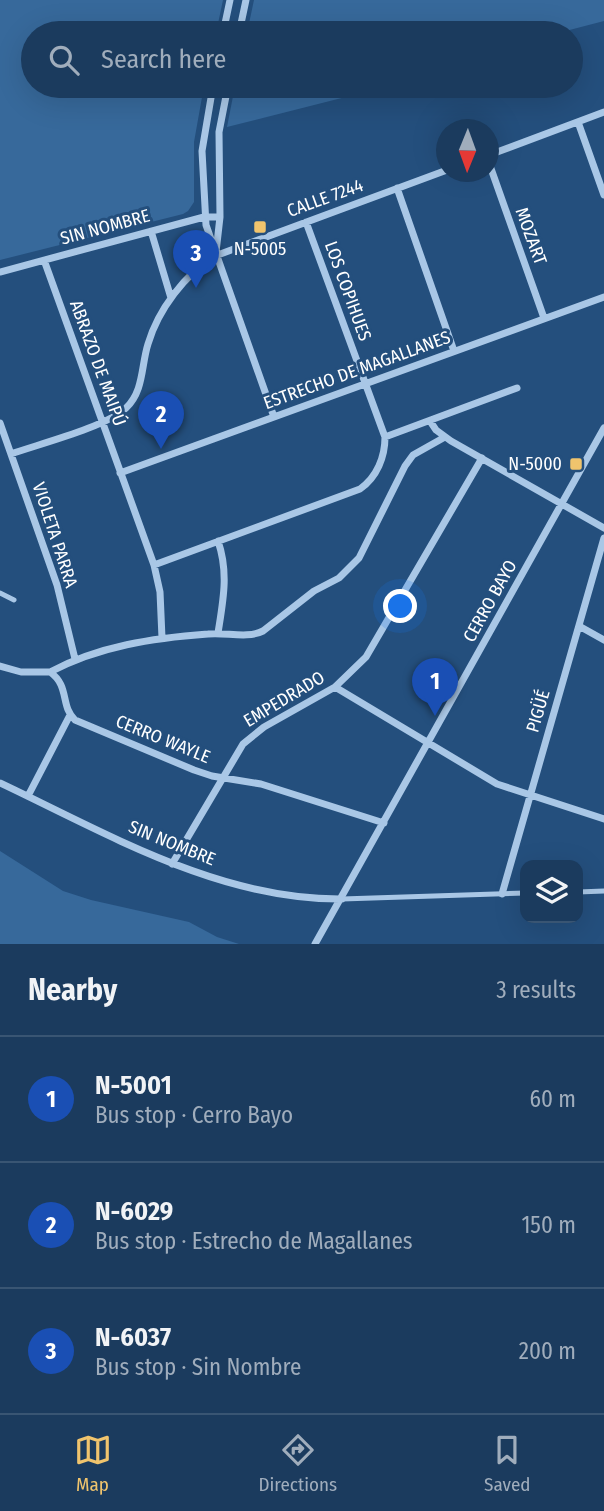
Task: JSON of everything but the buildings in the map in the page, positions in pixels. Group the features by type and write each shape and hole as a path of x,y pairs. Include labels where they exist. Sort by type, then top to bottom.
{"street":[{"path":"226,21 230,0"},
{"path":"242,21 246,0"},
{"path":"211,98 203,136 204,217 215,256 274,417"},
{"path":"11,454 102,422 119,414 134,398 143,374 152,332 171,298 195,271 215,256 219,217 219,132 226,98"},
{"path":"499,151 604,112"},
{"path":"578,122 604,195"},
{"name":"CALLE 7244","path":"215,256 436,174"},
{"name":"MOZART","path":"495,182 544,318"},
{"path":"397,188 454,351"},
{"name":"SIN NOMBRE","path":"0,272 204,217 219,217"},
{"name":"LOS COPIHUES","path":"218,541 360,488 369,483 385,450 386,437 306,222"},
{"path":"151,231 171,298"},
{"name":"ABRAZO DE MAIPÚ","path":"44,260 154,565 160,592 162,638"},
{"name":"ESTRECHO DE MAGALLANES","path":"120,473 604,297"},
{"path":"386,437 517,388"},
{"path":"430,421 445,437 604,528"},
{"name":"VIOLETA PARRA","path":"0,423 57,585 75,659"},
{"name":"CERRO BAYO","path":"316,944 604,428"},
{"path":"0,666 21,671 50,672 75,659 124,644 218,633 256,635 351,568 359,558 405,466 413,455 445,437"},
{"name":"EMPEDRADO","path":"172,864 243,744 251,735 335,687 355,670 375,645 482,458"},
{"name":"PIGÜÉ","path":"502,894 604,538"},
{"path":"154,565 218,541 225,560 225,571 218,633"},
{"path":"579,626 604,640"},
{"path":"27,796 70,715 62,684 50,672"},
{"path":"335,687 497,784 604,819"},
{"name":"CERRO WAYLE","path":"70,715 82,724 203,774 261,784 384,823"},
{"name":"SIN NOMBRE","path":"0,783 172,864 203,875 292,896 342,899"}],"lane":[{"path":"0,593 14,600"},
{"path":"583,892 604,891"},
{"path":"342,899 520,893"}],"shaded area":[{"path":"0,0 223,0 219,21 21,21 21,98 202,98 194,142 194,202 183,214 0,260"},
{"path":"254,0 604,0 604,21 583,26 583,21 250,21"},
{"path":"233,98 342,98 227,127"},
{"path":"0,851 63,891 189,922 217,937 239,944 0,944"}],"place":[{"name":"N-5005","path":"260,227"},
{"name":"N-6037","path":"196,288"},
{"name":"N-6029","path":"161,449"},
{"name":"N-5000","path":"576,464"},
{"name":"N-5001","path":"435,716"}]}
